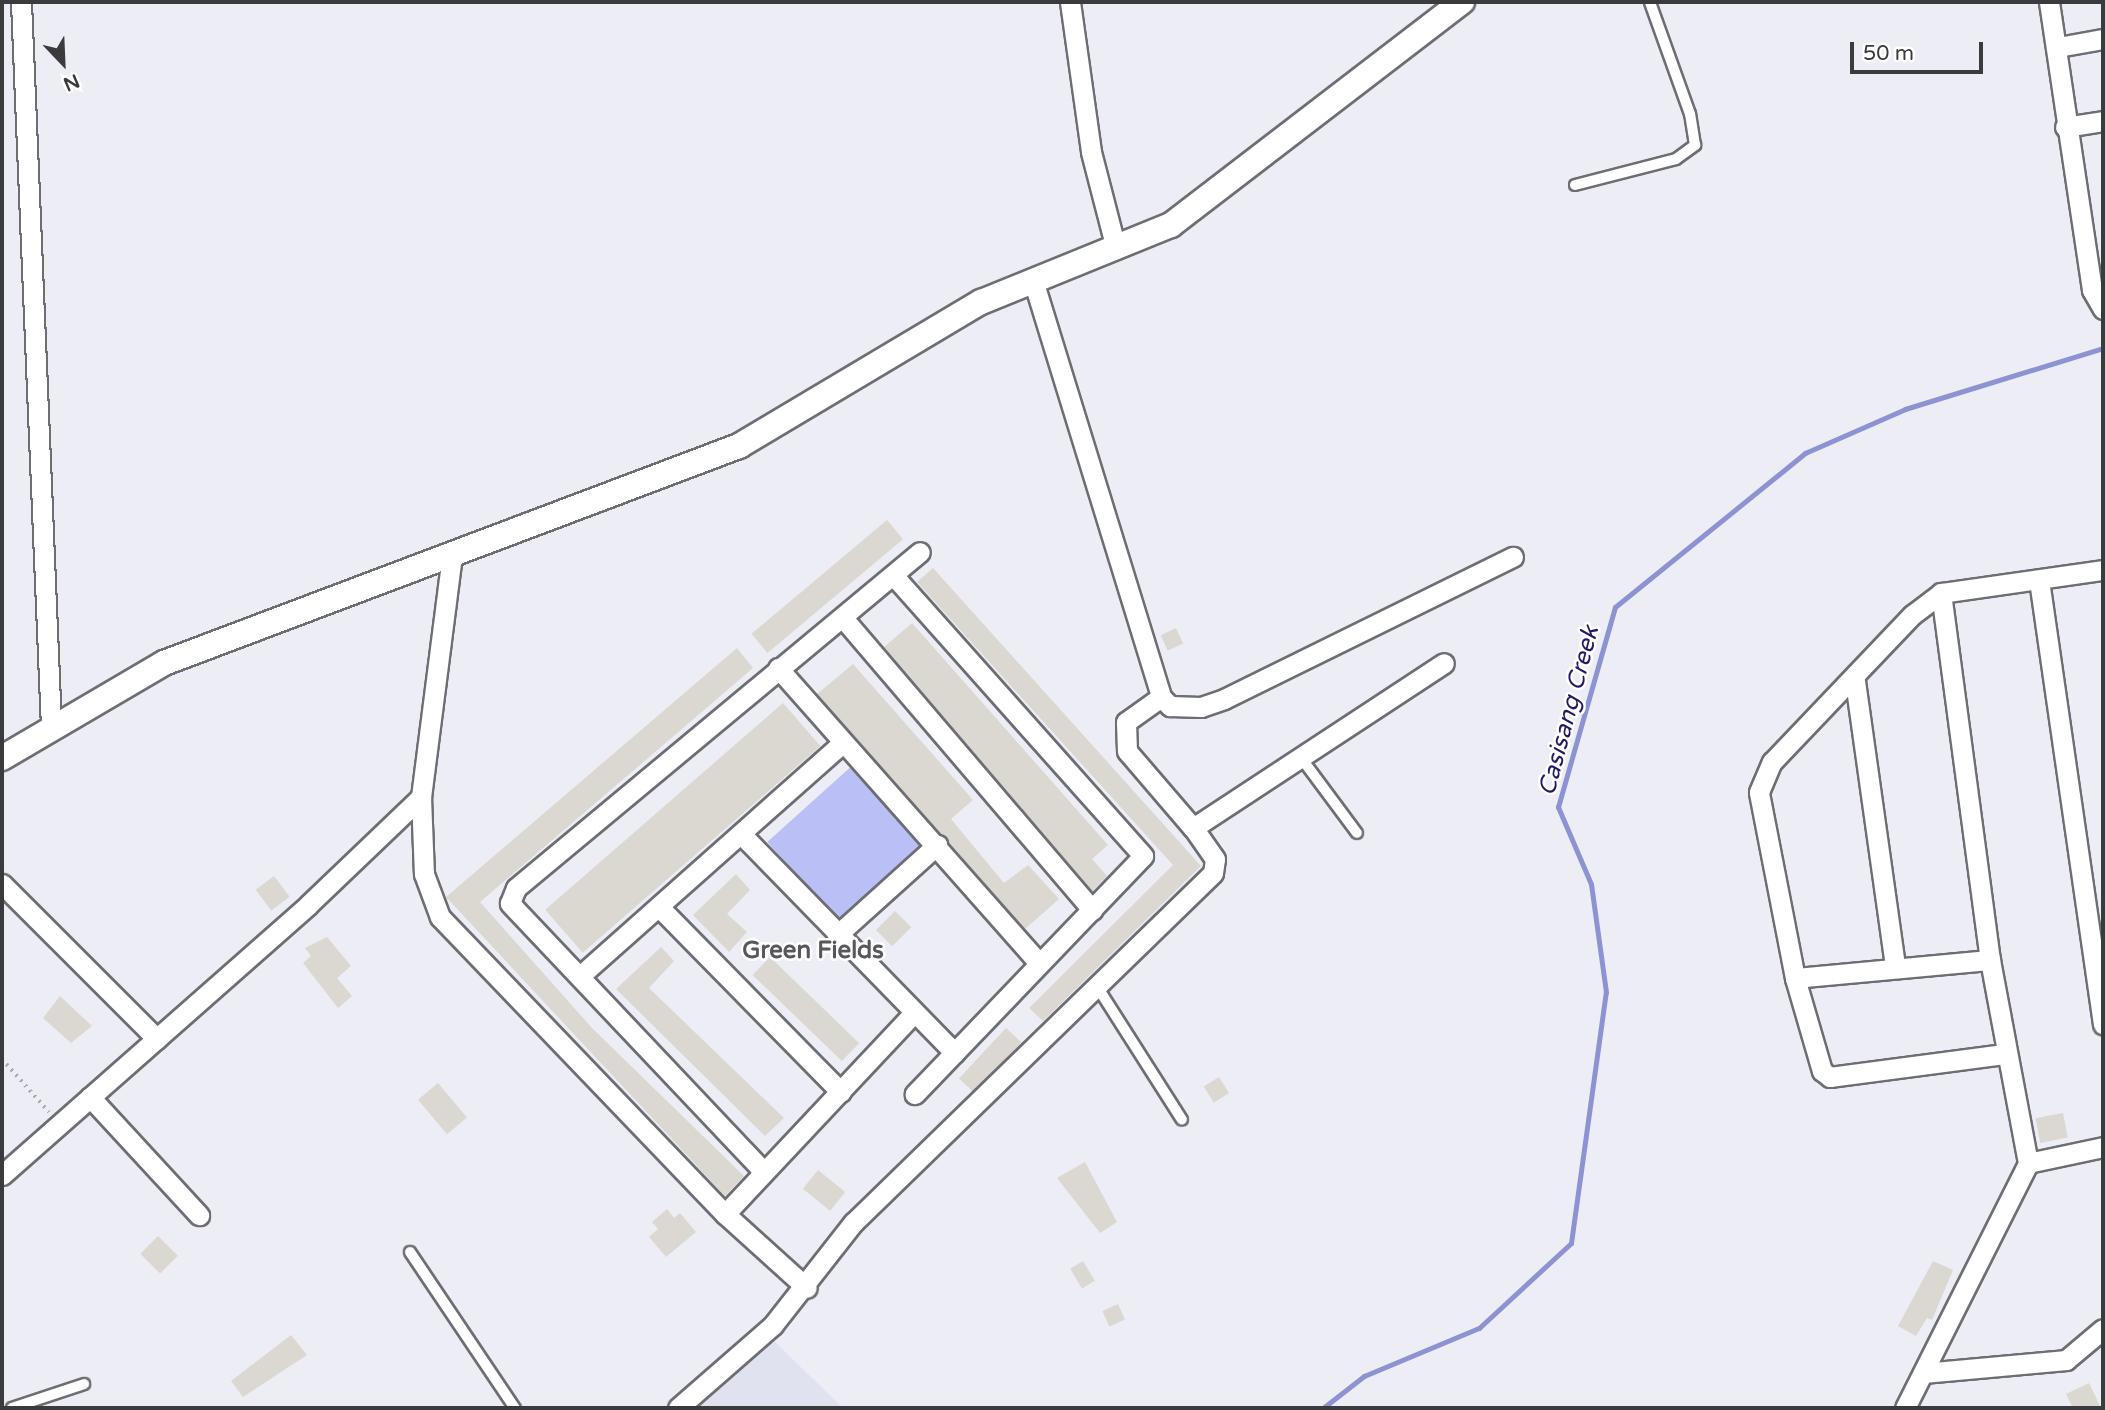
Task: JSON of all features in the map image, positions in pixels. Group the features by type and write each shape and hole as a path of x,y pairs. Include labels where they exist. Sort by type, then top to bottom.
{"street":[{"path":"22,2 51,726"},
{"path":"1070,2 1091,152 1116,249"},
{"path":"2,758 51,726 164,663 739,446 874,361 1033,280 1116,249 1214,196 1462,2"},
{"path":"2049,2 2058,47 2065,127 2092,290 2103,309"},
{"path":"2058,47 2103,39"},
{"path":"2065,127 2103,121"},
{"path":"1033,280 1161,697 1181,709 1224,699 1513,557"},
{"path":"764,1172 581,975 510,903 516,888 920,552"},
{"path":"452,556 421,796 424,874 440,917 725,1214 807,1288"},
{"path":"2004,1054 1830,1077 1817,1061 1795,978 1759,792 1772,762 1855,681 1912,615 1941,593 2103,570"},
{"path":"893,575 1141,850 1143,862 1038,962 915,1094"},
{"path":"2039,580 2103,1024"},
{"path":"1905,1408 2028,1163 2004,1054 1941,593"},
{"path":"843,618 1092,910"},
{"path":"1193,828 1299,755 1444,663"},
{"path":"778,668 1038,962"},
{"path":"1855,681 1895,967"},
{"path":"678,1408 807,1288 853,1223 1098,988 1213,873 1215,859 1193,828 1133,762 1124,740 1126,722 1161,697"},
{"path":"581,975 743,836 842,743"},
{"path":"2,1175 157,1039 421,796"},
{"path":"743,836 912,1015 955,1053"},
{"path":"837,935 937,845"},
{"path":"2,884 157,1039"},
{"path":"660,908 841,1091"},
{"path":"1795,978 1990,960"},
{"path":"725,1214 912,1015"},
{"path":"90,1097 199,1215"},
{"path":"2028,1163 2103,1147"},
{"path":"1923,1373 2066,1360 2103,1329"}],"lane":[{"path":"1575,185 1676,159 1695,145 1690,114 1650,2"},
{"path":"1299,755 1357,833"},
{"path":"1098,988 1182,1119"},
{"path":"410,1252 515,1408"},
{"path":"12,1408 84,1384"}],"path":[{"path":"2,1059 60,1124"}],"shaded area":[{"path":"855,763 929,845 841,924 767,842"},
{"path":"774,1341 843,1408 692,1408"}],"building":[{"path":"887,520 903,539 767,653 751,634"},
{"path":"933,568 1201,866 1043,1021 1029,1008 1173,865 917,582"},
{"path":"912,623 1108,845 1092,859 1107,876 1092,891 884,647"},
{"path":"1176,628 1183,643 1168,651 1161,635"},
{"path":"737,648 753,668 480,902 592,1028 744,1176 725,1196 446,897"},
{"path":"853,664 973,800 951,819 1004,883 1028,865 1059,899 1025,929 817,694"},
{"path":"783,703 820,746 583,953 545,910"},
{"path":"736,874 750,890 727,914 747,932 729,952 693,915"},
{"path":"274,876 290,897 271,911 256,890"},
{"path":"895,911 911,927 892,946 876,930"},
{"path":"327,937 351,966 337,978 352,996 338,1008 303,963 311,956 305,948"},
{"path":"661,947 674,961 649,988 784,1118 765,1136 616,989"},
{"path":"770,957 859,1043 842,1061 753,975"},
{"path":"60,996 92,1026 71,1043 43,1018"},
{"path":"1006,1028 1021,1042 974,1093 959,1078"},
{"path":"1219,1077 1229,1093 1214,1103 1204,1087"},
{"path":"438,1083 467,1117 447,1134 418,1100"},
{"path":"2063,1113 2068,1138 2040,1143 2036,1118"},
{"path":"1085,1162 1117,1222 1100,1233 1057,1178"},
{"path":"818,1170 845,1192 830,1211 803,1189"},
{"path":"667,1209 674,1218 680,1213 696,1232 666,1257 649,1237 658,1229 652,1222"},
{"path":"158,1236 178,1256 160,1273 140,1254"},
{"path":"1083,1261 1095,1281 1082,1288 1070,1269"},
{"path":"1933,1261 1953,1270 1932,1320 1927,1318 1916,1336 1898,1326"},
{"path":"1118,1304 1125,1320 1109,1326 1102,1311"},
{"path":"291,1335 307,1355 243,1397 231,1381"},
{"path":"2089,1383 2101,1408 2073,1408 2066,1394"}],"waterway":[{"name":"Casisang Creek","path":"1323,1408 1364,1376 1479,1328 1571,1243 1606,992 1591,884 1558,807 1615,607 1805,453 1905,409 2103,348"}],"district":[{"name":"Green Fields","path":"813,951"}]}
